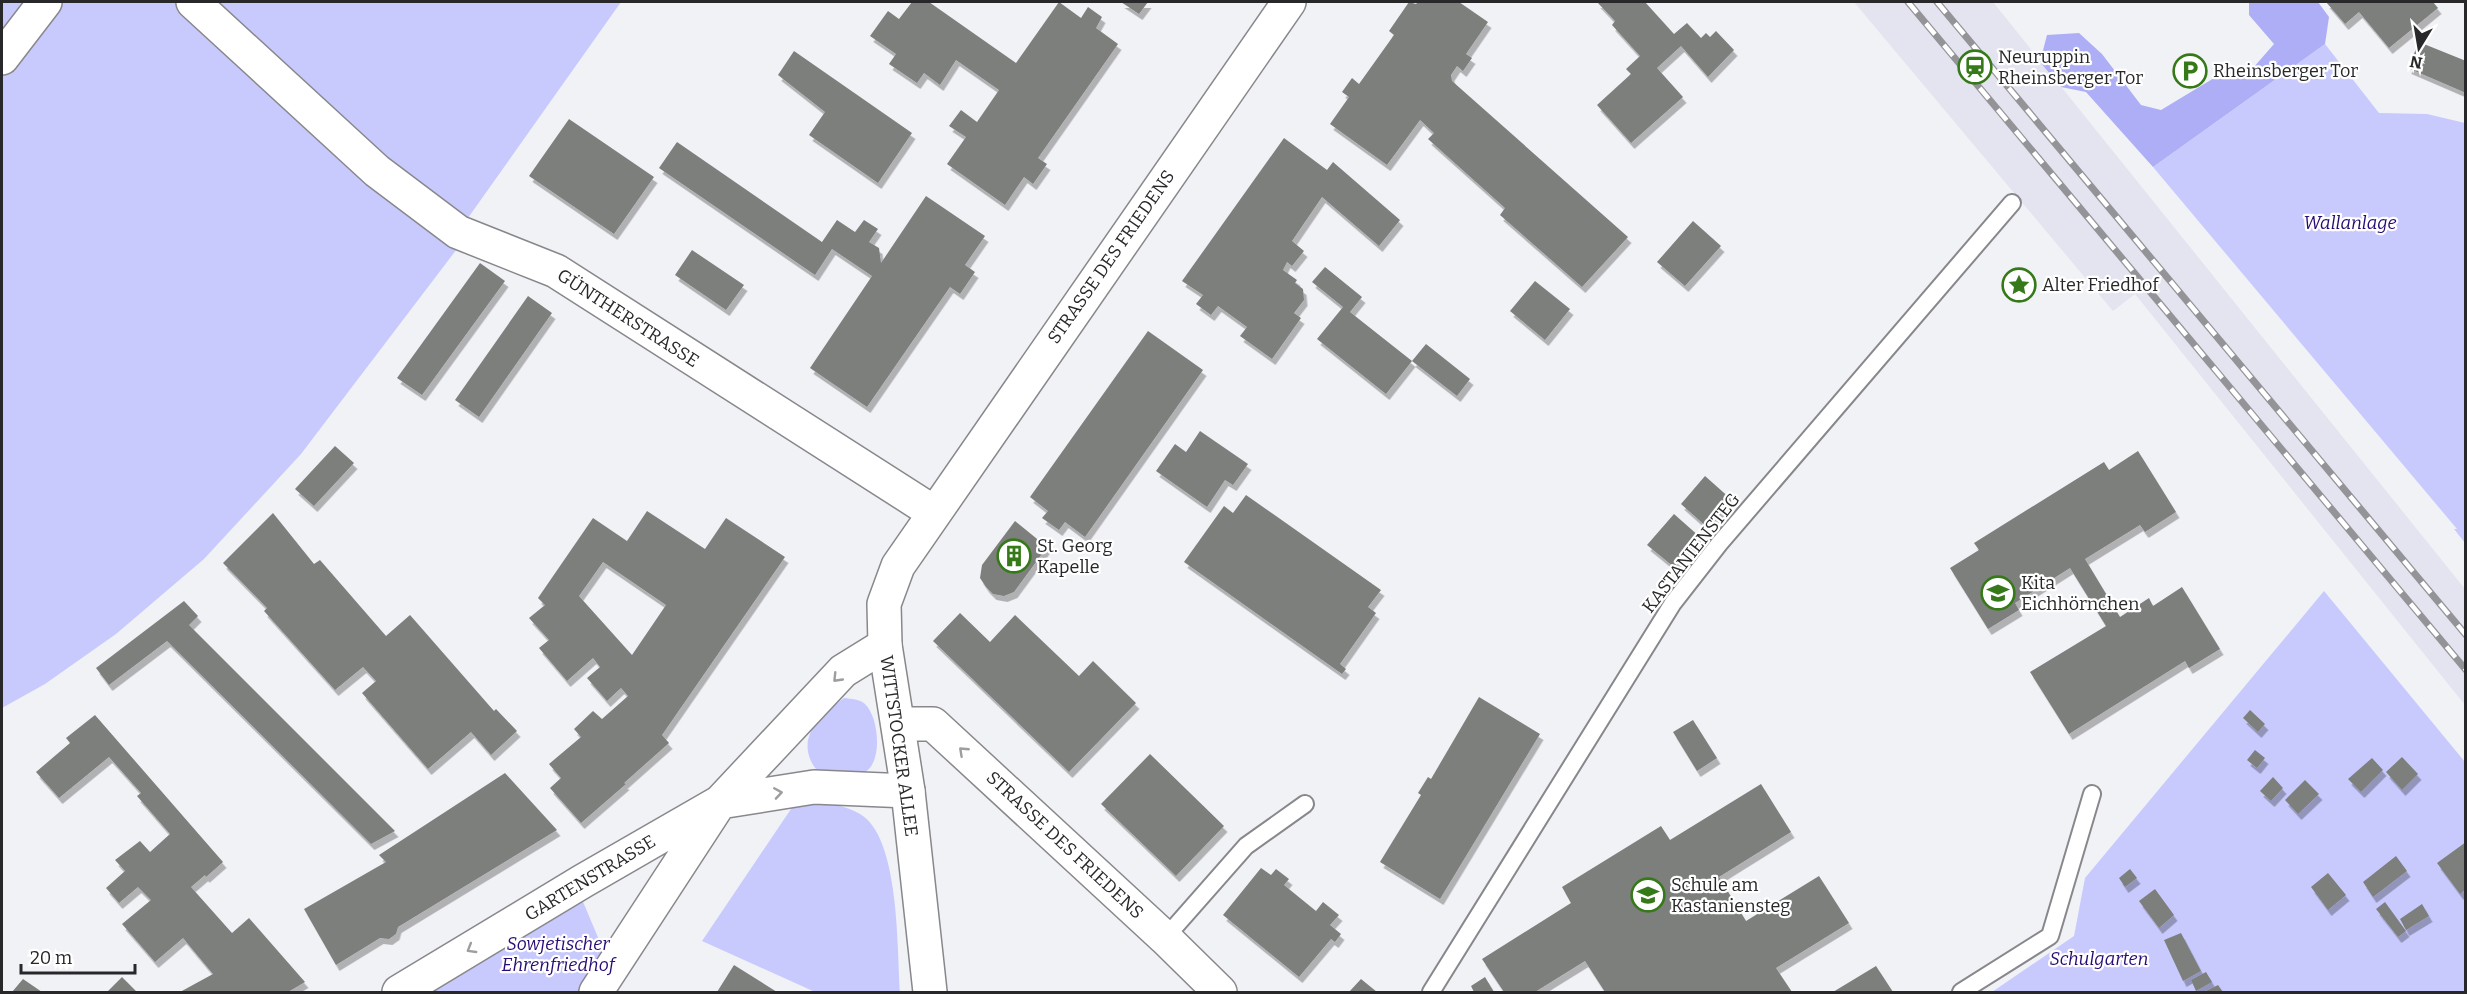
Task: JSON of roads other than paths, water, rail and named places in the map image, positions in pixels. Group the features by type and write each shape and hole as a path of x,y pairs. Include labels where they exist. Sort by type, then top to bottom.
{"street":[{"path":"2,58 45,2"},
{"name":"GÜNTHERSTRASSE","path":"193,2 377,171 458,232 556,271 933,512"},
{"name":"STRASSE DES FRIEDENS","path":"933,512 1289,2"},
{"name":"WITTSTOCKER ALLEE","path":"930,993 908,791 885,645 884,604 897,566 933,512"},
{"path":"596,993 720,802 843,671 885,645"},
{"name":"STRASSE DES FRIEDENS","path":"898,724 933,724 1165,938 1220,993"},
{"path":"720,802 814,787 908,791"},
{"name":"GARTENSTRASSE","path":"399,993 720,802"}],"lane":[{"name":"KASTANIENSTEG","path":"1431,993 1673,603 1719,544 2012,203"},
{"path":"1961,993 2050,936 2092,794"},
{"path":"1165,938 1246,846 1305,804"}],"railway":[{"path":"1908,2 2466,670"},
{"path":"1937,2 2466,635"}],"place":[{"name":"Neuruppin Rheinsberger Tor","path":"1975,67"},
{"name":"Rheinsberger Tor","path":"2190,71"},
{"name":"Alter Friedhof","path":"2019,285"},
{"name":"St. Georg Kapelle","path":"1014,556"},
{"name":"Kita Eichhörnchen","path":"1998,593"},
{"name":"Schule am Kastaniensteg","path":"1648,895"}],"park label":[{"name":"Wallanlage","path":"2350,223"},
{"name":"Sowjetischer Ehrenfriedhof","path":"558,954"},
{"name":"Schulgarten","path":"2099,959"}]}
